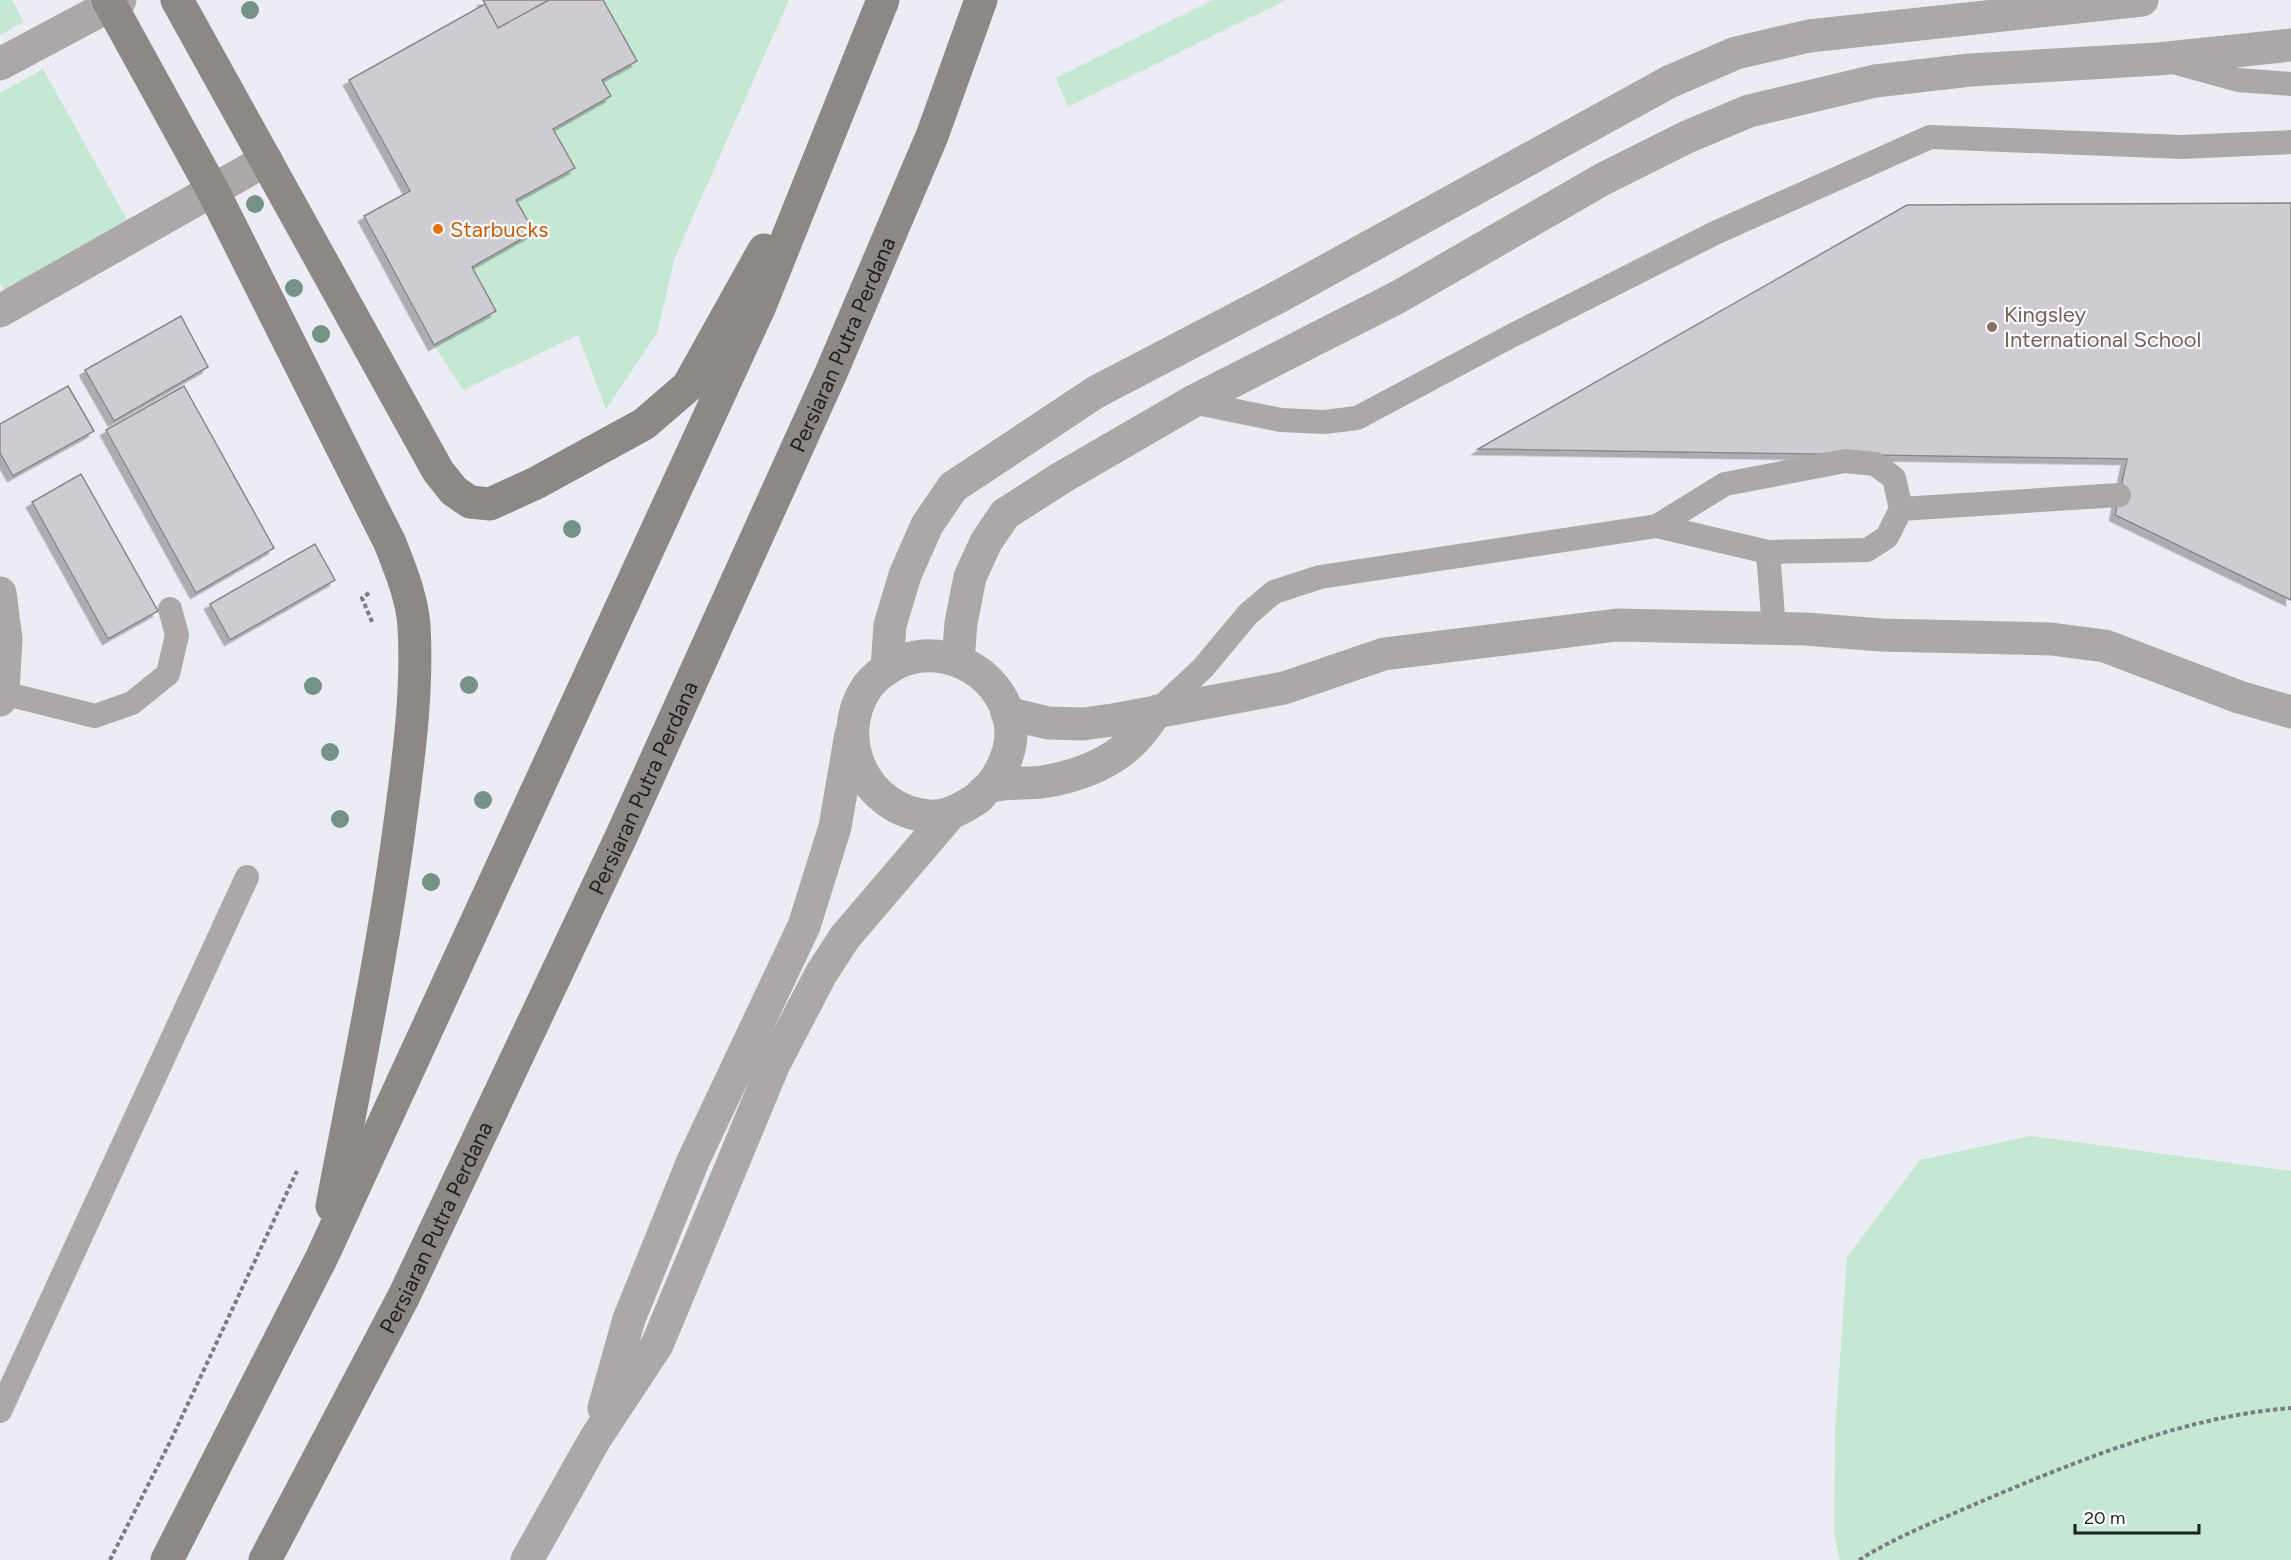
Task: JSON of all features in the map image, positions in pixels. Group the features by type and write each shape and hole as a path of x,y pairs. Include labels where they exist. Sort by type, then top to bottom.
{"main road":[{"path":"177,0 438,471 454,491 470,502 490,504 536,483 644,424 688,386 833,126"},
{"path":"167,1560 322,1257 760,306 883,0"},
{"name":"Persiaran Putra Perdana","path":"265,1560 404,1296 621,837 835,362 932,136 981,0"},
{"path":"113,2 212,189 390,543 400,570 414,624 414,690 407,774 387,921 322,1257"}],"street":[{"path":"886,668 890,625 905,575 927,525 953,487 1096,392 1280,296 1668,82 1736,53 1809,36 2142,0"},
{"path":"0,64 113,2"},
{"path":"958,660 970,577 986,542 1005,514 1061,478 1192,402 1398,297 1603,179 1688,137 1749,111 1875,81 1970,70 2158,58 2291,45"},
{"path":"0,311 266,160"},
{"path":"0,593 6,639 1,697"},
{"path":"1007,713 1048,723 1083,724 1113,720 1284,688 1384,654 1617,625 1805,629 1881,635 2051,639 2104,646 2239,697 2291,712"},
{"path":"527,1560 595,1439 657,1345 774,1064 821,974 845,937 950,814 990,787 1002,770 1011,732 1007,713 996,690 980,674 958,660 934,654 910,658 886,668 868,686 855,709 835,827 804,926 693,1161 629,1319 595,1439"},
{"path":"990,787 1043,782 1105,764 1134,740 1158,711"},
{"path":"851,734 856,762 871,787 893,805 914,814 930,817 950,814"}],"lane":[{"path":"2158,58 2238,80 2291,84"},
{"path":"1192,402 1281,420 1324,422 1358,418 1513,335 1715,233 1930,137 2182,147 2291,142"},
{"path":"1158,711 1203,668 1248,614 1274,592 1320,577 1657,526 1768,552 1867,550 1887,537 1901,508 1894,478 1875,464 1845,461 1725,484 1657,526"},
{"path":"1901,508 2119,495"},
{"path":"1768,552 1774,629"},
{"path":"1,697 95,716 132,703 168,674 177,635 170,609"},
{"path":"0,1411 247,878"}],"path":[{"path":"375,628 362,598 400,570"},
{"path":"110,1560 171,1440 302,1161"},
{"path":"1859,1560 1922,1527 2063,1467 2179,1429 2265,1410 2291,1408"}],"green space":[{"path":"0,0 12,0 24,22 0,35"},
{"path":"603,0 789,0 675,257 657,333 606,409 578,335 463,390 434,345 496,311 472,267 534,232 516,200 575,168 553,129 611,97 602,80 637,61"},
{"path":"1213,0 1286,0 1068,107 1056,78"},
{"path":"43,69 130,225 6,294 0,283 0,93"},
{"path":"2030,1136 2291,1171 2291,1560 1840,1560 1834,1533 1835,1432 1847,1257 1920,1160"}],"building":[{"path":"483,0 549,0 498,28"},
{"path":"549,0 603,0 637,61 602,80 611,96 553,129 575,168 516,200 534,232 472,267 496,311 434,345 364,216 410,191 349,80 485,4 498,28"},
{"name":"Kingsley International School","path":"2291,203 2291,600 2115,515 2127,459 1478,449 1907,205"},
{"path":"181,316 208,367 114,421 85,370"},
{"path":"68,386 94,431 13,476 0,453 0,424"},
{"path":"184,386 274,548 196,593 106,430"},
{"path":"81,474 158,611 108,639 32,502"},
{"path":"315,544 335,580 230,640 210,604"}],"place":[{"name":"Starbucks","path":"438,229"},
{"name":"Kingsley International School","path":"1992,327"}]}
